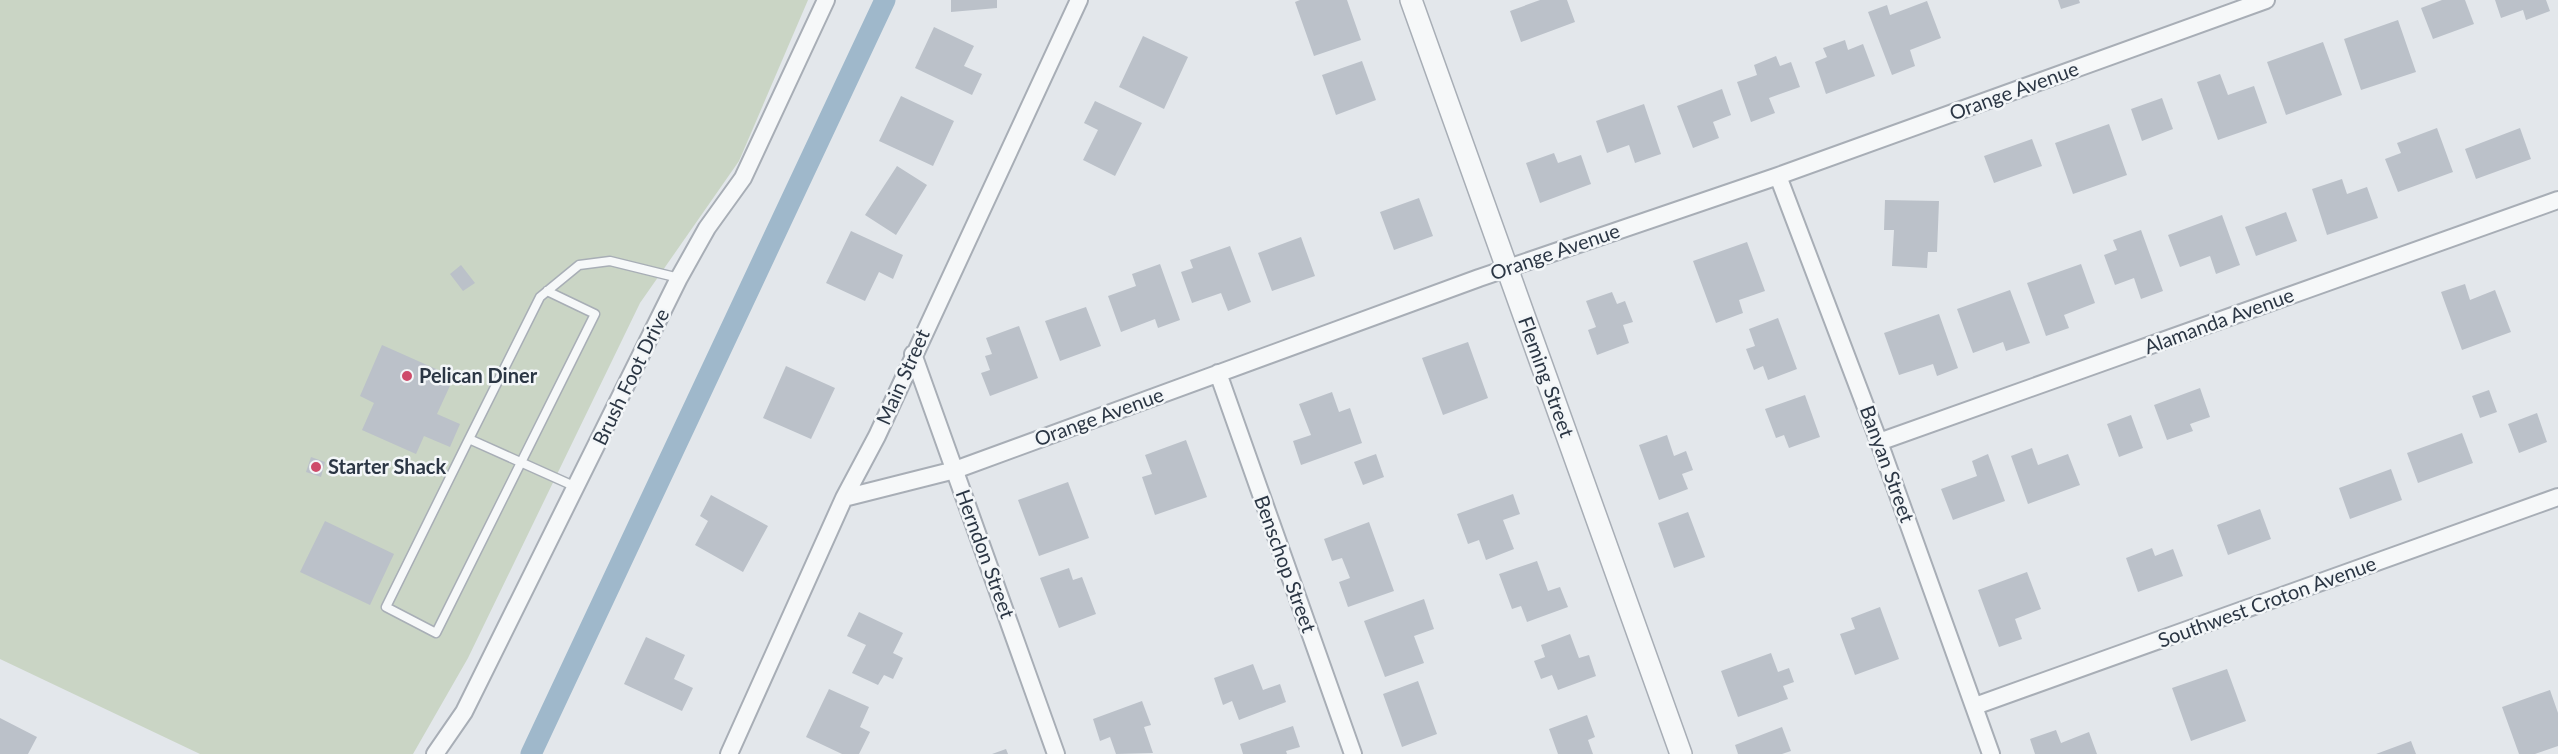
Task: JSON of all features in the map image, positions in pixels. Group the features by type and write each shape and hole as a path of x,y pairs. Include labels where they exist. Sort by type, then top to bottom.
{"street":[{"name":"Brush Foot Drive","path":"435,754 464,712 577,488 679,278 707,228 743,178 826,0"},
{"name":"Main Street","path":"729,754 843,498 877,436 913,354 1079,0"},
{"name":"Fleming Street","path":"1413,0 1681,754"},
{"name":"Orange Avenue","path":"843,498 955,470 1507,268 1778,176 2266,0"},
{"name":"Banyan Street","path":"1778,176 1879,442 1991,754"},
{"name":"Alamanda Avenue","path":"1879,442 2558,200"},
{"name":"Herndon Street","path":"913,354 1056,754"},
{"name":"Benschop Street","path":"1218,374 1353,754"},
{"name":"Southwest Croton Avenue","path":"1975,706 2558,497"}],"lane":[{"path":"547,291 595,314 436,633 386,607 540,297 547,291 579,265 610,261 679,278"},
{"path":"469,439 577,488"}],"green space":[{"path":"0,0 808,0 739,161 640,303 468,658 413,754 200,754 0,659"}],"building":[{"path":"951,0 997,0 997,8 951,12"},
{"path":"1300,0 1347,0 1361,40 1314,56 1295,2"},
{"path":"1540,0 1567,0 1575,22 1521,42 1510,11"},
{"path":"2058,0 2079,0 2080,3 2061,9"},
{"path":"2442,0 2465,0 2474,24 2433,39 2421,8"},
{"path":"2495,0 2546,0 2550,11 2526,20 2523,10 2501,18"},
{"path":"1927,1 1941,38 1910,50 1915,66 1892,75 1868,12 1887,5 1890,15"},
{"path":"2398,20 2416,72 2361,90 2344,39"},
{"path":"934,27 974,46 964,66 982,74 972,95 915,68"},
{"path":"1143,36 1188,57 1164,109 1119,87"},
{"path":"1845,40 1848,50 1863,44 1875,76 1826,94 1815,62 1827,57 1823,48"},
{"path":"2323,42 2342,95 2286,115 2267,62"},
{"path":"1776,56 1780,66 1791,62 1800,87 1769,98 1775,113 1751,122 1737,82 1757,75 1754,65"},
{"path":"1362,61 1376,100 1336,115 1322,75"},
{"path":"2220,74 2228,95 2254,86 2267,123 2218,140 2197,82"},
{"path":"1722,89 1731,115 1713,122 1719,138 1693,148 1677,106"},
{"path":"901,96 954,121 933,166 879,141"},
{"path":"2162,98 2173,129 2142,141 2131,109"},
{"path":"1095,101 1142,123 1115,176 1083,160 1098,130 1084,123"},
{"path":"1644,104 1661,154 1635,163 1629,145 1607,153 1596,121"},
{"path":"2109,124 2127,175 2073,194 2055,143"},
{"path":"2437,128 2453,172 2398,192 2385,159 2401,153 2397,143"},
{"path":"2520,128 2531,159 2476,179 2465,149"},
{"path":"2032,139 2042,166 1994,183 1984,156"},
{"path":"1554,153 1558,163 1581,155 1591,184 1540,203 1526,163"},
{"path":"897,166 927,185 896,235 865,215"},
{"path":"2342,179 2347,194 2367,187 2378,218 2327,235 2312,189"},
{"path":"1419,198 1433,236 1394,250 1380,212"},
{"path":"1885,200 1939,201 1937,252 1928,252 1927,268 1892,266 1894,230 1884,230"},
{"path":"2286,212 2297,241 2256,256 2245,227"},
{"path":"2222,215 2240,265 2216,274 2210,256 2180,267 2168,235"},
{"path":"2141,230 2163,291 2141,299 2134,278 2115,285 2104,255 2117,250 2113,240"},
{"path":"851,231 903,255 893,279 879,272 865,301 826,283"},
{"path":"1301,237 1315,276 1272,291 1258,253"},
{"path":"1747,242 1765,291 1739,300 1743,313 1716,323 1693,261"},
{"path":"1230,246 1251,302 1228,311 1221,293 1192,303 1181,272 1193,268 1190,260"},
{"path":"1160,264 1180,320 1158,328 1155,319 1121,332 1108,296 1136,286 1132,274"},
{"path":"2081,264 2095,303 2064,315 2069,328 2046,336 2027,283"},
{"path":"461,265 475,283 463,291 450,274"},
{"path":"2465,284 2470,300 2495,290 2511,332 2462,350 2441,292"},
{"path":"2010,290 2030,343 2006,351 2003,342 1973,353 1957,309"},
{"path":"1612,292 1617,304 1625,301 1633,322 1623,325 1629,343 1597,355 1588,330 1596,327 1586,301"},
{"path":"1086,307 1101,346 1060,361 1045,321"},
{"path":"1939,314 1958,368 1937,376 1933,364 1899,375 1884,333"},
{"path":"1778,318 1797,369 1768,380 1763,366 1754,370 1746,349 1755,346 1749,329"},
{"path":"1019,326 1038,378 990,396 981,373 990,370 985,356 992,354 986,338"},
{"path":"1468,342 1488,398 1443,415 1422,358"},
{"path":"382,345 454,377 437,414 460,424 450,447 424,436 416,454 362,430 374,403 360,396"},
{"path":"786,366 835,388 811,439 763,418"},
{"path":"2200,388 2210,417 2190,424 2193,431 2167,440 2154,405"},
{"path":"2489,390 2497,412 2480,418 2472,396"},
{"path":"1332,392 1339,412 1350,408 1362,443 1301,465 1293,441 1311,435 1299,404"},
{"path":"1805,395 1820,437 1789,448 1784,435 1776,438 1765,409"},
{"path":"2537,413 2547,442 2519,453 2508,424"},
{"path":"2131,415 2143,448 2119,457 2107,424"},
{"path":"2462,433 2473,463 2418,483 2407,453"},
{"path":"1667,435 1674,456 1686,451 1693,470 1682,474 1688,489 1659,500 1639,445"},
{"path":"1186,440 1207,497 1155,515 1142,477 1152,474 1145,455"},
{"path":"2032,448 2038,465 2068,454 2080,485 2028,504 2011,456"},
{"path":"1376,454 1384,477 1363,485 1354,462"},
{"path":"1988,454 2005,501 1953,520 1941,489 1977,476 1972,461"},
{"name":"Starter Shack","path":"311,457 325,462 321,477 306,472"},
{"path":"2391,469 2402,500 2350,519 2339,488"},
{"path":"1068,482 1089,538 1039,556 1018,500"},
{"path":"1513,494 1520,514 1503,520 1514,549 1486,560 1479,540 1468,544 1457,514"},
{"path":"711,495 768,526 743,572 695,545 708,521 700,516"},
{"path":"2260,509 2271,539 2228,555 2217,525"},
{"path":"1688,512 1705,557 1674,568 1658,523"},
{"path":"325,521 394,554 370,605 300,572"},
{"path":"1369,522 1394,591 1348,607 1339,582 1350,578 1342,558 1332,561 1324,539"},
{"path":"2152,548 2155,556 2173,549 2183,576 2138,592 2126,558"},
{"path":"1537,561 1548,591 1560,587 1568,607 1527,622 1521,606 1512,609 1499,574"},
{"path":"1069,568 1073,580 1082,577 1096,614 1059,628 1040,578"},
{"path":"2027,572 2041,609 2015,619 2022,639 1999,647 1978,590"},
{"path":"1424,599 1434,629 1414,636 1424,663 1385,677 1364,621"},
{"path":"1880,607 1899,659 1855,675 1840,634 1855,629 1851,618"},
{"path":"859,612 903,633 893,653 903,658 893,679 884,675 878,685 852,673 866,645 847,636"},
{"path":"1570,634 1579,658 1589,655 1596,676 1558,690 1552,675 1541,679 1534,661 1545,657 1541,645"},
{"path":"646,637 685,655 674,679 693,688 682,711 624,684"},
{"path":"1771,653 1778,672 1789,668 1794,682 1783,686 1788,699 1738,717 1721,671"},
{"path":"1253,664 1263,690 1280,684 1286,702 1239,720 1232,701 1223,705 1214,678"},
{"path":"2227,669 2246,721 2191,741 2172,688"},
{"path":"1418,681 1437,734 1402,747 1383,694"},
{"path":"829,689 869,707 860,727 870,732 859,754 842,754 806,737"},
{"path":"2550,690 2558,713 2558,746 2535,754 2519,754 2502,707"},
{"path":"1142,701 1151,725 1144,727 1153,753 1116,754 1110,737 1100,741 1093,719"},
{"path":"1587,715 1595,737 1588,740 1593,754 1558,754 1549,729"},
{"path":"0,718 37,737 28,754 0,754"},
{"path":"1293,726 1300,747 1286,751 1287,754 1243,754 1240,744"},
{"path":"1782,727 1791,751 1782,754 1738,754 1735,745"},
{"path":"2056,730 2061,743 2089,732 2097,754 2035,754 2030,739"},
{"path":"2411,741 2416,754 2376,754"},
{"path":"1006,749 1008,754 992,754"}],"waterway":[{"path":"531,754 885,0"}],"place":[{"name":"Pelican Diner","path":"407,376"},
{"name":"Starter Shack","path":"316,467"}]}
